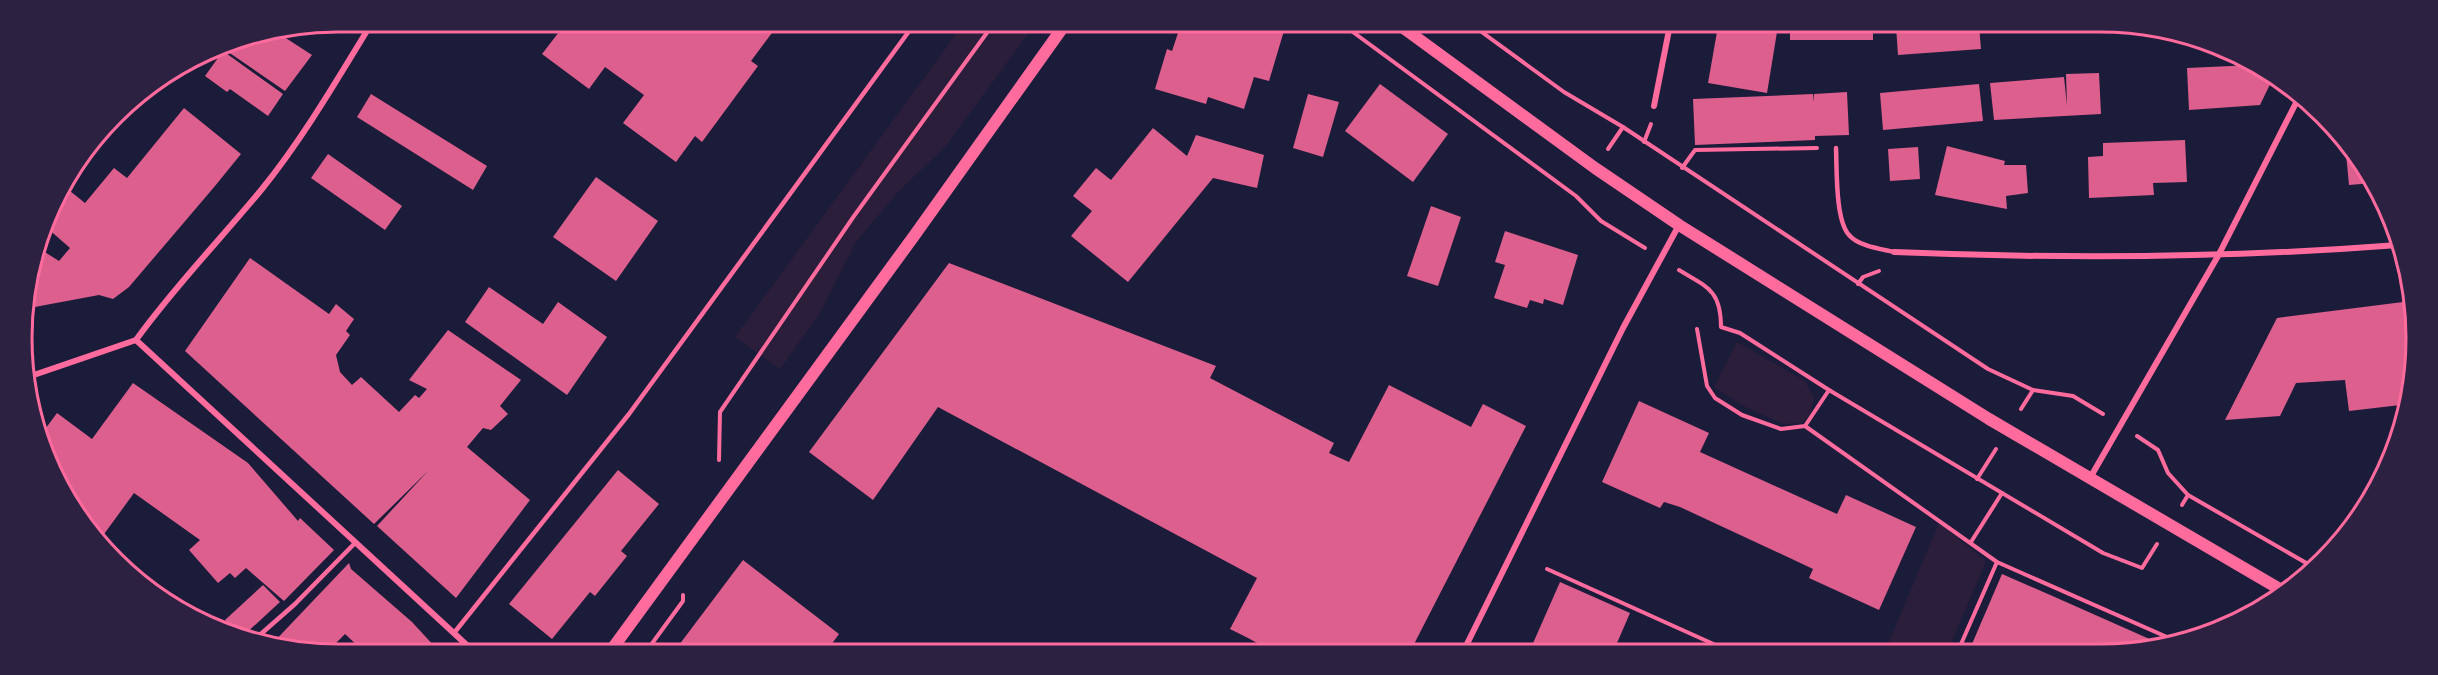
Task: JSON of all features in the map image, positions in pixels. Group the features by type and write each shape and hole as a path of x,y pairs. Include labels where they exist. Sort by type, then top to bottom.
{"main road":[{"path":"616,644 914,236 1060,32"},
{"path":"1409,32 1595,168 1679,225 2090,479 2277,588"}],"street":[{"path":"34,375 136,340 164,300 262,188 315,114 366,32"},
{"path":"1654,106 1669,32"},
{"path":"2090,479 2218,256 2296,102"},
{"path":"1467,644 1623,328 1679,225"},
{"path":"1894,252 1989,256 2218,256 2392,245"},
{"path":"136,340 466,644"}],"lane":[{"path":"454,633 629,414 908,32"},
{"path":"1836,148 1842,223 1850,237 1872,247 1894,252"},
{"path":"261,634 295,604 356,543"}],"path":[{"path":"719,501 720,412 854,216 987,32"},
{"path":"1353,32 1576,196 1590,207 1601,221"},
{"path":"1482,32 1564,92 1623,128 1988,369 2033,390 2073,396 2083,402"},
{"path":"1683,168 1695,150 1836,148"},
{"path":"1713,291 1721,311 1721,327 1740,333 1829,390 2103,553 2142,568 2152,552"},
{"path":"1697,329 1707,386 1715,398 1742,415 1781,429 1805,426 1997,562 2166,637"},
{"path":"1805,426 1829,390"},
{"path":"2158,450 2168,473 2188,495 2307,563"},
{"path":"1971,542 2002,493"},
{"path":"1961,644 1997,562"},
{"path":"1547,569 1713,644"}],"shaded area":[{"path":"957,32 1029,32 945,147 899,191 856,242 820,313 780,369 735,337"},
{"path":"1737,342 1805,381 1814,398 1810,414 1803,423 1784,424 1747,408 1714,387"},
{"path":"1939,523 1986,561 1951,644 1888,644"}],"building":[{"path":"559,32 773,32 751,61 758,66 702,142 695,136 676,162 623,123 644,95 605,67 589,89 542,54"},
{"path":"1178,32 1284,32 1269,81 1254,77 1244,109 1208,97 1206,104 1155,89 1167,49 1172,51"},
{"path":"1717,32 1777,32 1767,93 1708,83"},
{"path":"1790,32 1873,32 1873,40 1790,40"},
{"path":"1896,32 1980,32 1981,49 1898,55"},
{"path":"283,36 312,55 285,91 228,52"},
{"path":"226,53 283,94 268,116 230,89 227,92 205,76 220,55"},
{"path":"2241,66 2271,83 2260,105 2189,110 2187,68"},
{"path":"2099,73 2101,114 1994,120 1990,83 2064,77 2067,106 2066,74"},
{"path":"1380,84 1448,134 1413,182 1345,131"},
{"path":"1979,84 1983,121 1883,130 1880,93"},
{"path":"1847,92 1849,135 1815,136 1815,140 1695,145 1693,99 1813,94 1813,102 1814,94"},
{"path":"371,94 487,166 473,190 357,117"},
{"path":"1308,94 1339,102 1323,157 1293,148"},
{"path":"184,108 241,154 129,287 113,299 99,295 33,307 44,252 59,261 70,248 51,231 69,190 85,203 114,168 127,178"},
{"path":"1153,128 1187,156 1196,135 1264,155 1257,188 1213,178 1128,282 1071,236 1092,211 1073,196 1096,168 1111,180"},
{"path":"2185,140 2187,182 2153,183 2154,195 2089,198 2088,157 2103,156 2103,143"},
{"path":"1947,146 2005,161 2004,165 2026,165 2028,193 2006,196 2007,209 1935,195"},
{"path":"1918,147 1920,179 1890,181 1888,149"},
{"path":"328,154 402,206 385,230 311,178"},
{"path":"2346,155 2365,184 2349,185"},
{"path":"596,177 658,221 616,281 553,237"},
{"path":"1431,206 1461,217 1438,286 1407,276"},
{"path":"1505,231 1578,255 1563,305 1544,299 1543,304 1530,300 1527,308 1494,298 1505,265 1495,262"},
{"path":"250,258 329,314 336,304 354,319 346,331 350,335 336,355 340,372 352,385 361,377 399,412 415,395 419,398 427,389 409,380 448,330 521,380 500,406 508,414 491,430 483,428 467,447 530,500 456,598 377,526 428,471 374,524 185,351"},
{"path":"949,263 1216,366 1210,378 1334,443 1329,453 1349,462 1389,385 1471,427 1483,404 1526,426 1414,644 1259,644 1230,629 1257,578 938,407 873,500 809,452"},
{"path":"489,287 543,324 558,302 607,337 567,395 465,322"},
{"path":"2404,302 2406,358 2399,405 2349,411 2345,380 2296,383 2280,416 2225,420 2277,318"},
{"path":"133,383 248,463 298,521 300,518 334,550 284,601 246,568 235,578 230,573 218,583 189,550 200,540 134,493 104,535 72,490 55,455 46,428 57,413 92,439"},
{"path":"1639,401 1709,433 1700,452 1837,514 1846,495 1916,527 1879,610 1809,578 1813,569 1680,507 1664,502 1660,508 1602,482"},
{"path":"618,470 659,504 621,551 627,556 595,596 590,592 552,639 509,604"},
{"path":"743,560 839,634 832,644 680,644"},
{"path":"349,563 351,569 412,622 432,644 356,644 345,634 335,644 278,638"},
{"path":"2002,574 2150,639 2100,644 1972,644"},
{"path":"1560,582 1630,613 1617,644 1533,644"},
{"path":"263,585 280,602 249,630 225,620"}]}
